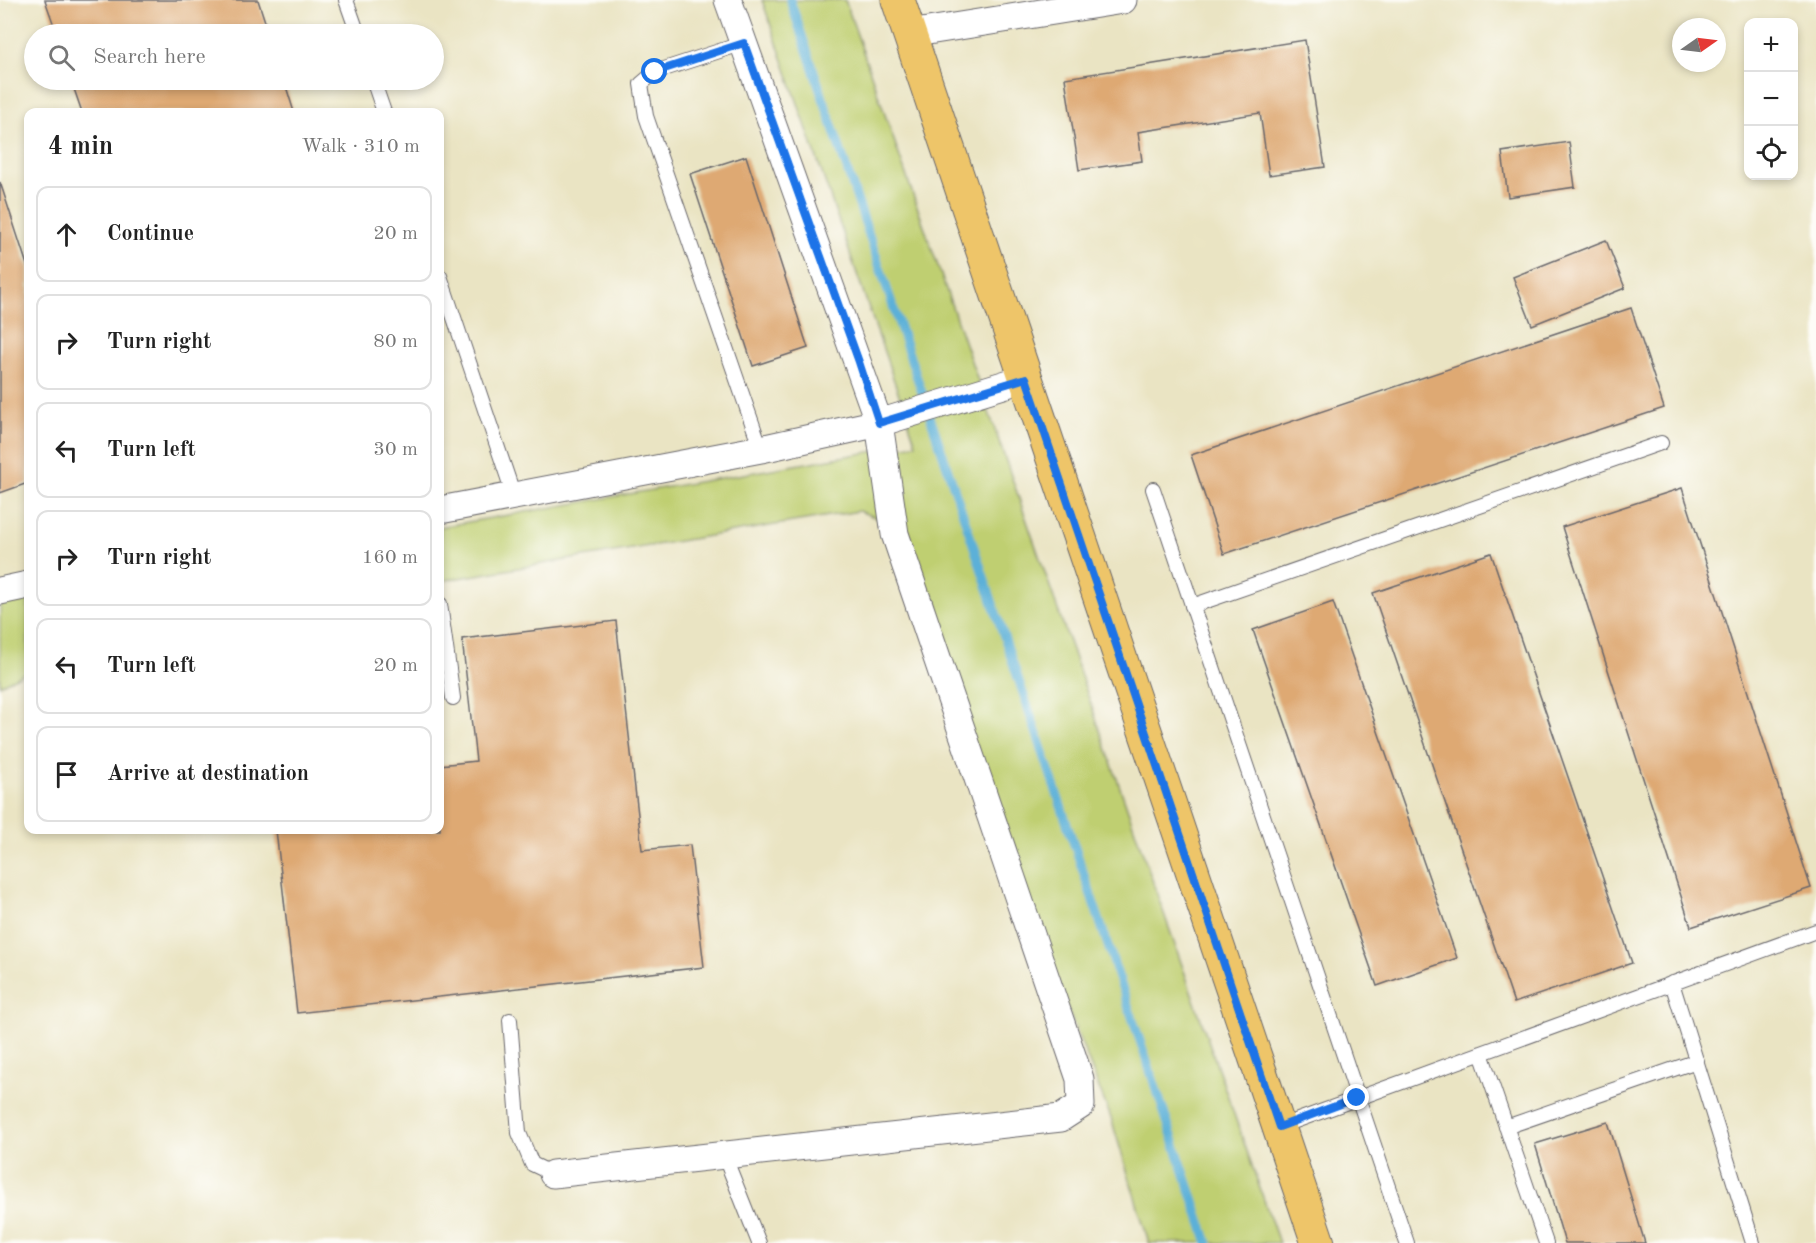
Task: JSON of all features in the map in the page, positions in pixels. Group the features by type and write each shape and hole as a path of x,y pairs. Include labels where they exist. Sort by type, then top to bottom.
{"main road":[{"path":"898,0 1318,1243"}],"street":[{"path":"553,1174 1061,1118 1081,1105 1080,1078 895,534 889,420 859,362 728,0"},
{"path":"909,34 1010,12 1122,0"},
{"path":"444,509 761,449 889,420 1026,378"},
{"path":"0,591 24,586"}],"lane":[{"path":"346,0 354,24"},
{"path":"744,43 655,72 641,84 646,116 761,449"},
{"path":"376,90 383,108"},
{"path":"444,288 514,496"},
{"path":"1192,606 1661,443"},
{"path":"1153,489 1407,1243"},
{"path":"444,633 453,698"},
{"path":"1279,1127 1816,931"},
{"path":"1672,983 1752,1243"},
{"path":"510,1020 519,1133 532,1164 553,1174"},
{"path":"1481,1053 1546,1243"},
{"path":"1506,1127 1696,1061"},
{"path":"724,1155 759,1243"}],"green space":[{"path":"762,0 845,0 1279,1243 1149,1243 1111,1118 976,779 890,523 859,511 444,580 444,526 916,444"},
{"path":"24,599 24,673 0,685 0,603"}],"building":[{"path":"45,0 258,0 266,24 53,24"},
{"path":"1305,40 1325,167 1269,175 1260,113 1138,132 1142,161 1079,170 1065,78"},
{"path":"74,90 287,90 293,108 81,108"},
{"path":"1569,142 1575,187 1508,197 1502,152"},
{"path":"746,156 808,348 753,366 690,174"},
{"path":"0,182 24,256 24,484 0,493"},
{"path":"1606,240 1625,288 1532,325 1513,277"},
{"path":"1631,308 1664,408 1224,554 1191,455"},
{"path":"1682,488 1811,888 1691,927 1562,527"},
{"path":"1491,553 1632,963 1514,1003 1373,593"},
{"path":"1333,602 1457,958 1377,986 1253,630"},
{"path":"616,621 642,850 690,845 704,967 297,1013 276,834 444,834 444,765 476,761 462,639"},
{"path":"1608,1122 1645,1243 1565,1243 1535,1144"}],"waterway":[{"path":"790,0 1208,1243"}],"route":[{"path":"655,72 744,43 879,423 1026,378 1279,1127 1357,1098"}]}
